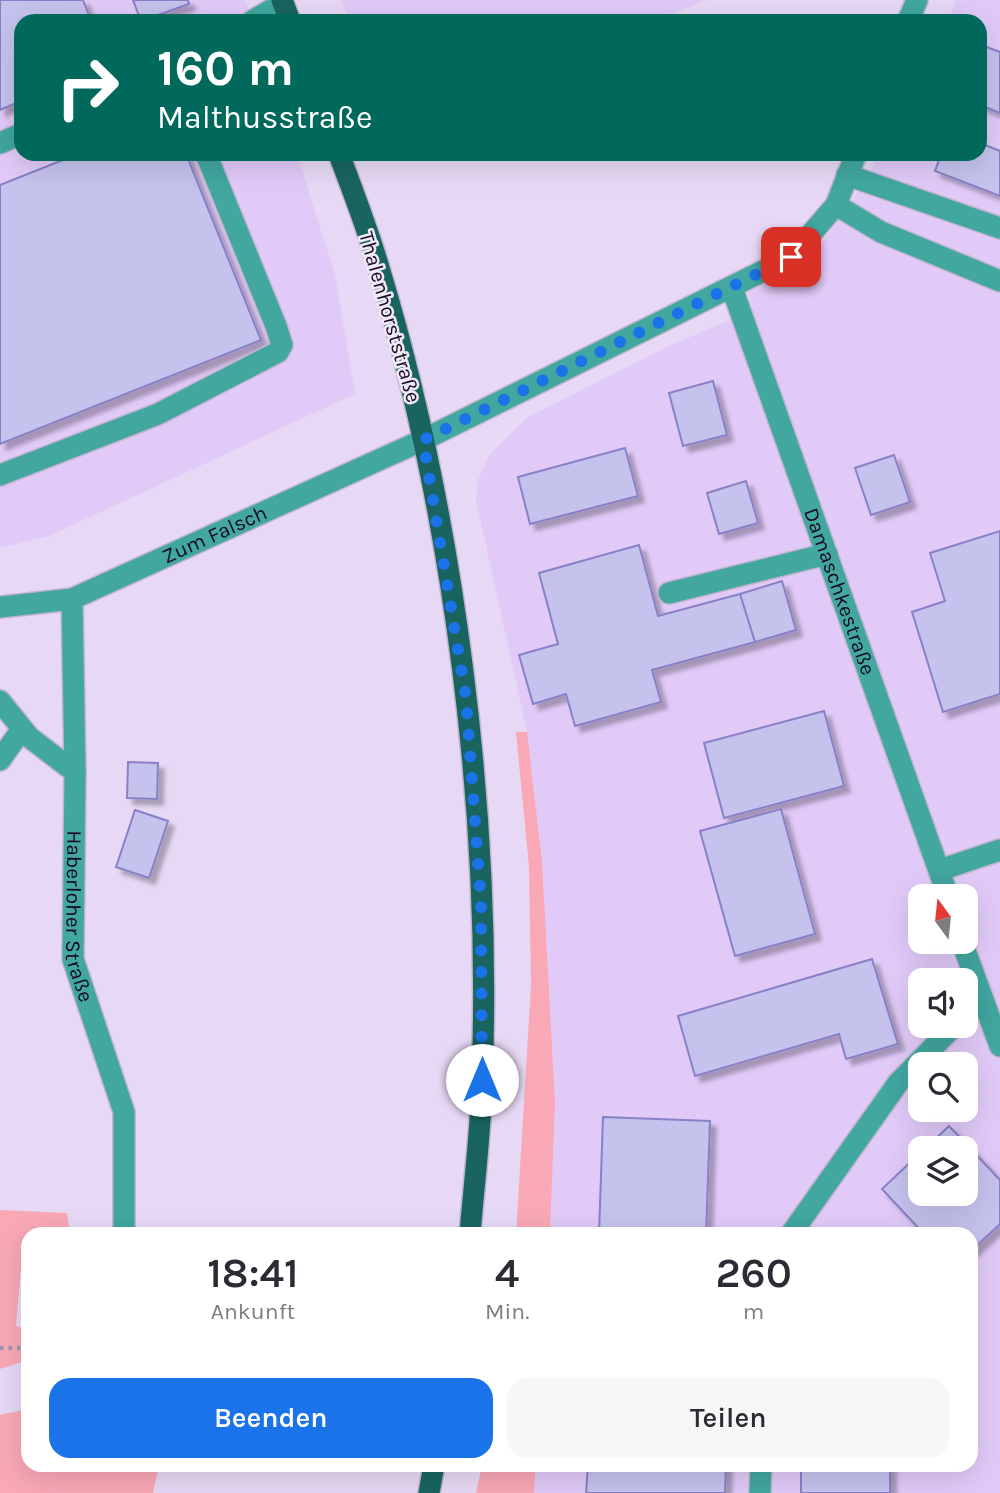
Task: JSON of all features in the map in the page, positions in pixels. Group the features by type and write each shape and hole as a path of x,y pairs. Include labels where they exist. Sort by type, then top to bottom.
{"main road":[{"name":"Thalenhorststraße","path":"342,161 379,268 423,440 466,698 481,903 482,1080 471,1227"},
{"path":"429,1493 433,1472"}],"street":[{"path":"0,475 158,415 278,352 282,345 276,326 209,161"},
{"name":"Zum Falsch","path":"0,607 72,599 423,440 732,288 791,257 836,205 853,161"},
{"path":"848,176 1000,228"},
{"path":"836,205 881,232 1000,281"},
{"name":"Damaschkestraße","path":"732,288 944,884"},
{"path":"669,593 827,554"},
{"name":"Haberloher Straße","path":"72,599 75,772 73,959 124,1112 124,1227"},
{"path":"0,701 29,737 75,772"},
{"path":"0,760 22,729"},
{"path":"940,870 1000,850"},
{"path":"978,1013 1000,1046"},
{"path":"796,1227 898,1083 942,1038"},
{"path":"760,1493 761,1472"}],"path":[{"path":"0,1348 21,1348"}],"shaded area":[{"path":"0,0 245,0 250,14 14,14 14,161 299,161 335,275 355,394 49,536 0,548"},
{"path":"341,0 706,0 671,14 346,14"},
{"path":"956,0 1000,0 1000,1493 534,1493 536,1472 978,1472 978,1227 550,1227 555,1102 542,861 527,732 476,500 478,480 491,453 528,417 671,345 753,310 748,292 802,266 843,216 876,161 987,161 987,14 951,14"},
{"path":"516,732 527,732 542,861 555,1102 550,1227 516,1227 531,986 529,867"},
{"path":"0,1210 67,1213 69,1227 21,1227 16,1326 21,1328 21,1362 0,1369"},
{"path":"21,1410 21,1472 158,1472 153,1493 0,1493 0,1415"},
{"path":"480,1472 536,1472 534,1493 476,1493"}],"building":[{"path":"0,0 83,0 88,14 14,14 14,104 0,110"},
{"path":"133,0 188,0 189,4 161,14 138,14"},
{"path":"987,47 1000,52 1000,113 987,108"},
{"path":"987,146 1000,151 1000,196 935,171 939,161 987,161"},
{"path":"60,161 189,161 261,340 0,444 0,185"},
{"path":"713,381 727,435 683,446 669,393"},
{"path":"625,448 638,496 530,524 518,477"},
{"path":"894,455 910,502 871,515 855,468"},
{"path":"746,481 758,523 719,534 707,493"},
{"path":"1000,531 1000,694 943,712 912,612 945,601 930,553"},
{"path":"639,545 658,616 740,594 755,642 652,670 661,702 575,726 566,694 533,704 519,655 558,644 539,573"},
{"path":"782,581 796,630 755,642 740,594"},
{"path":"824,711 844,786 724,818 704,743"},
{"path":"128,762 158,763 157,799 127,798"},
{"path":"781,809 815,934 735,956 700,831"},
{"path":"135,810 168,821 149,878 116,867"},
{"path":"872,959 898,1044 846,1059 839,1034 695,1076 678,1016"},
{"path":"603,1117 710,1121 706,1227 599,1227"},
{"path":"949,1126 958,1136 939,1136"},
{"path":"978,1157 1000,1180 1000,1224 978,1244 978,1227 917,1227 882,1189 908,1164 908,1206 978,1206"},
{"path":"588,1472 726,1472 725,1493 586,1493"},
{"path":"801,1472 890,1472 890,1493 801,1493"}],"route":[{"path":"482,1080 481,903 466,698 423,440 791,257"}]}
